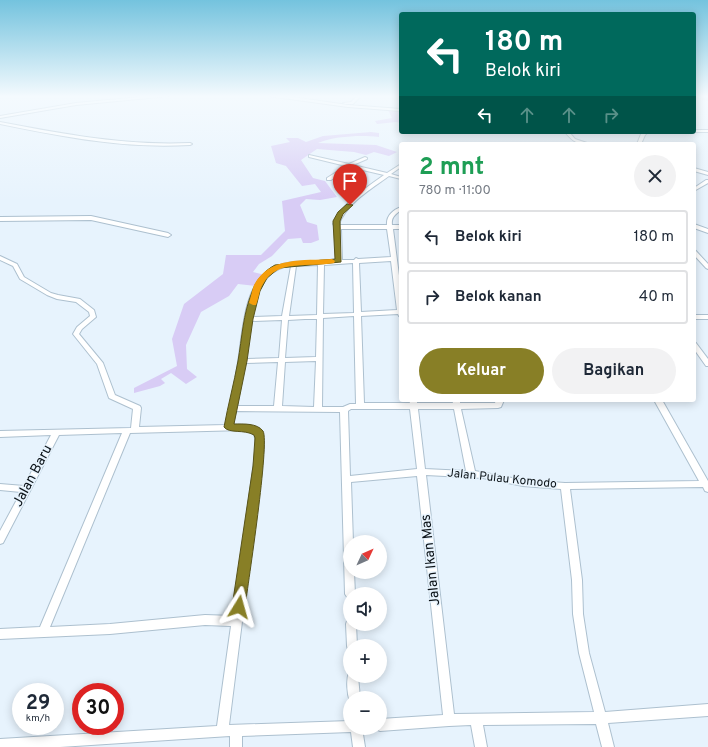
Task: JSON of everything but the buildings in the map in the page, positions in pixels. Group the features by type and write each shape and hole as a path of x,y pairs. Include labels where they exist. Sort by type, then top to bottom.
{"street":[{"path":"49,131 130,144 165,146 190,144"},
{"path":"696,131 708,131"},
{"path":"569,134 575,140 582,142"},
{"path":"311,156 399,177"},
{"path":"329,179 350,165 365,158"},
{"path":"339,261 338,227 336,221 340,213 399,167"},
{"path":"696,169 708,174"},
{"path":"696,189 708,181"},
{"path":"399,210 390,217 394,259 399,277"},
{"path":"0,219 91,218 168,234"},
{"path":"705,230 703,226 708,223"},
{"path":"338,227 399,227"},
{"path":"696,253 705,260 708,266"},
{"path":"0,258 15,266 22,278 49,294 57,297 78,300 92,311 93,317 79,328 76,334 100,363 112,396 137,408 131,431 43,632"},
{"path":"229,427 249,319 256,291 264,277 274,268 284,265 394,259"},
{"path":"356,260 360,406"},
{"path":"318,409 321,262"},
{"path":"278,408 285,319 294,264"},
{"path":"249,319 285,319 358,314 399,314"},
{"path":"696,317 708,317"},
{"path":"696,347 708,364"},
{"path":"242,361 318,359"},
{"path":"233,408 344,410 350,407 360,406 413,404 456,403 494,406 498,405 499,402"},
{"path":"659,402 706,487"},
{"path":"456,403 471,474"},
{"name":"Jalan Ikan Mas","path":"413,404 422,472 449,720"},
{"path":"344,410 350,587"},
{"path":"0,434 229,427 250,428 259,433 260,438 257,474 222,731"},
{"name":"Jalan Baru","path":"0,540 56,433"},
{"name":"Jalan Pulau Komodo","path":"347,479 422,472 471,474 523,483 565,486 706,487"},
{"path":"565,486 577,580 578,614 584,653 608,747"},
{"path":"0,487 26,489"},
{"path":"2,632 110,629 205,620 237,621"},
{"path":"387,724 449,720 600,718 708,710"},
{"path":"476,720 481,747"},
{"path":"0,745 113,743 222,731 343,727"},
{"path":"236,731 236,747"},
{"path":"357,735 359,747"}],"shaded area":[{"path":"371,132 379,133 379,137 348,137 318,143 376,145 397,152 389,156 374,152 366,155 354,152 317,149 301,160 313,178 325,181 337,197 320,200 306,199 300,205 307,222 317,225 319,240 311,243 303,243 301,238 288,239 272,256 259,264 253,272 265,275 256,286 238,284 229,296 201,312 186,345 187,369 197,377 186,384 171,373 161,379 165,383 160,386 134,393 134,388 177,366 172,339 184,304 223,274 226,255 261,255 285,231 282,201 321,192 315,184 302,186 286,166 276,163 271,146 290,142 286,138 298,138 306,142 323,136"}],"slow traffic":[{"path":"253,303 258,286 264,277 274,268 284,265 332,261"}],"route":[{"path":"239,607 258,466 260,438 259,433 256,430 245,427 229,427 249,319 256,291 264,277 278,266 339,261 338,227 336,221 340,213 350,205"}]}
